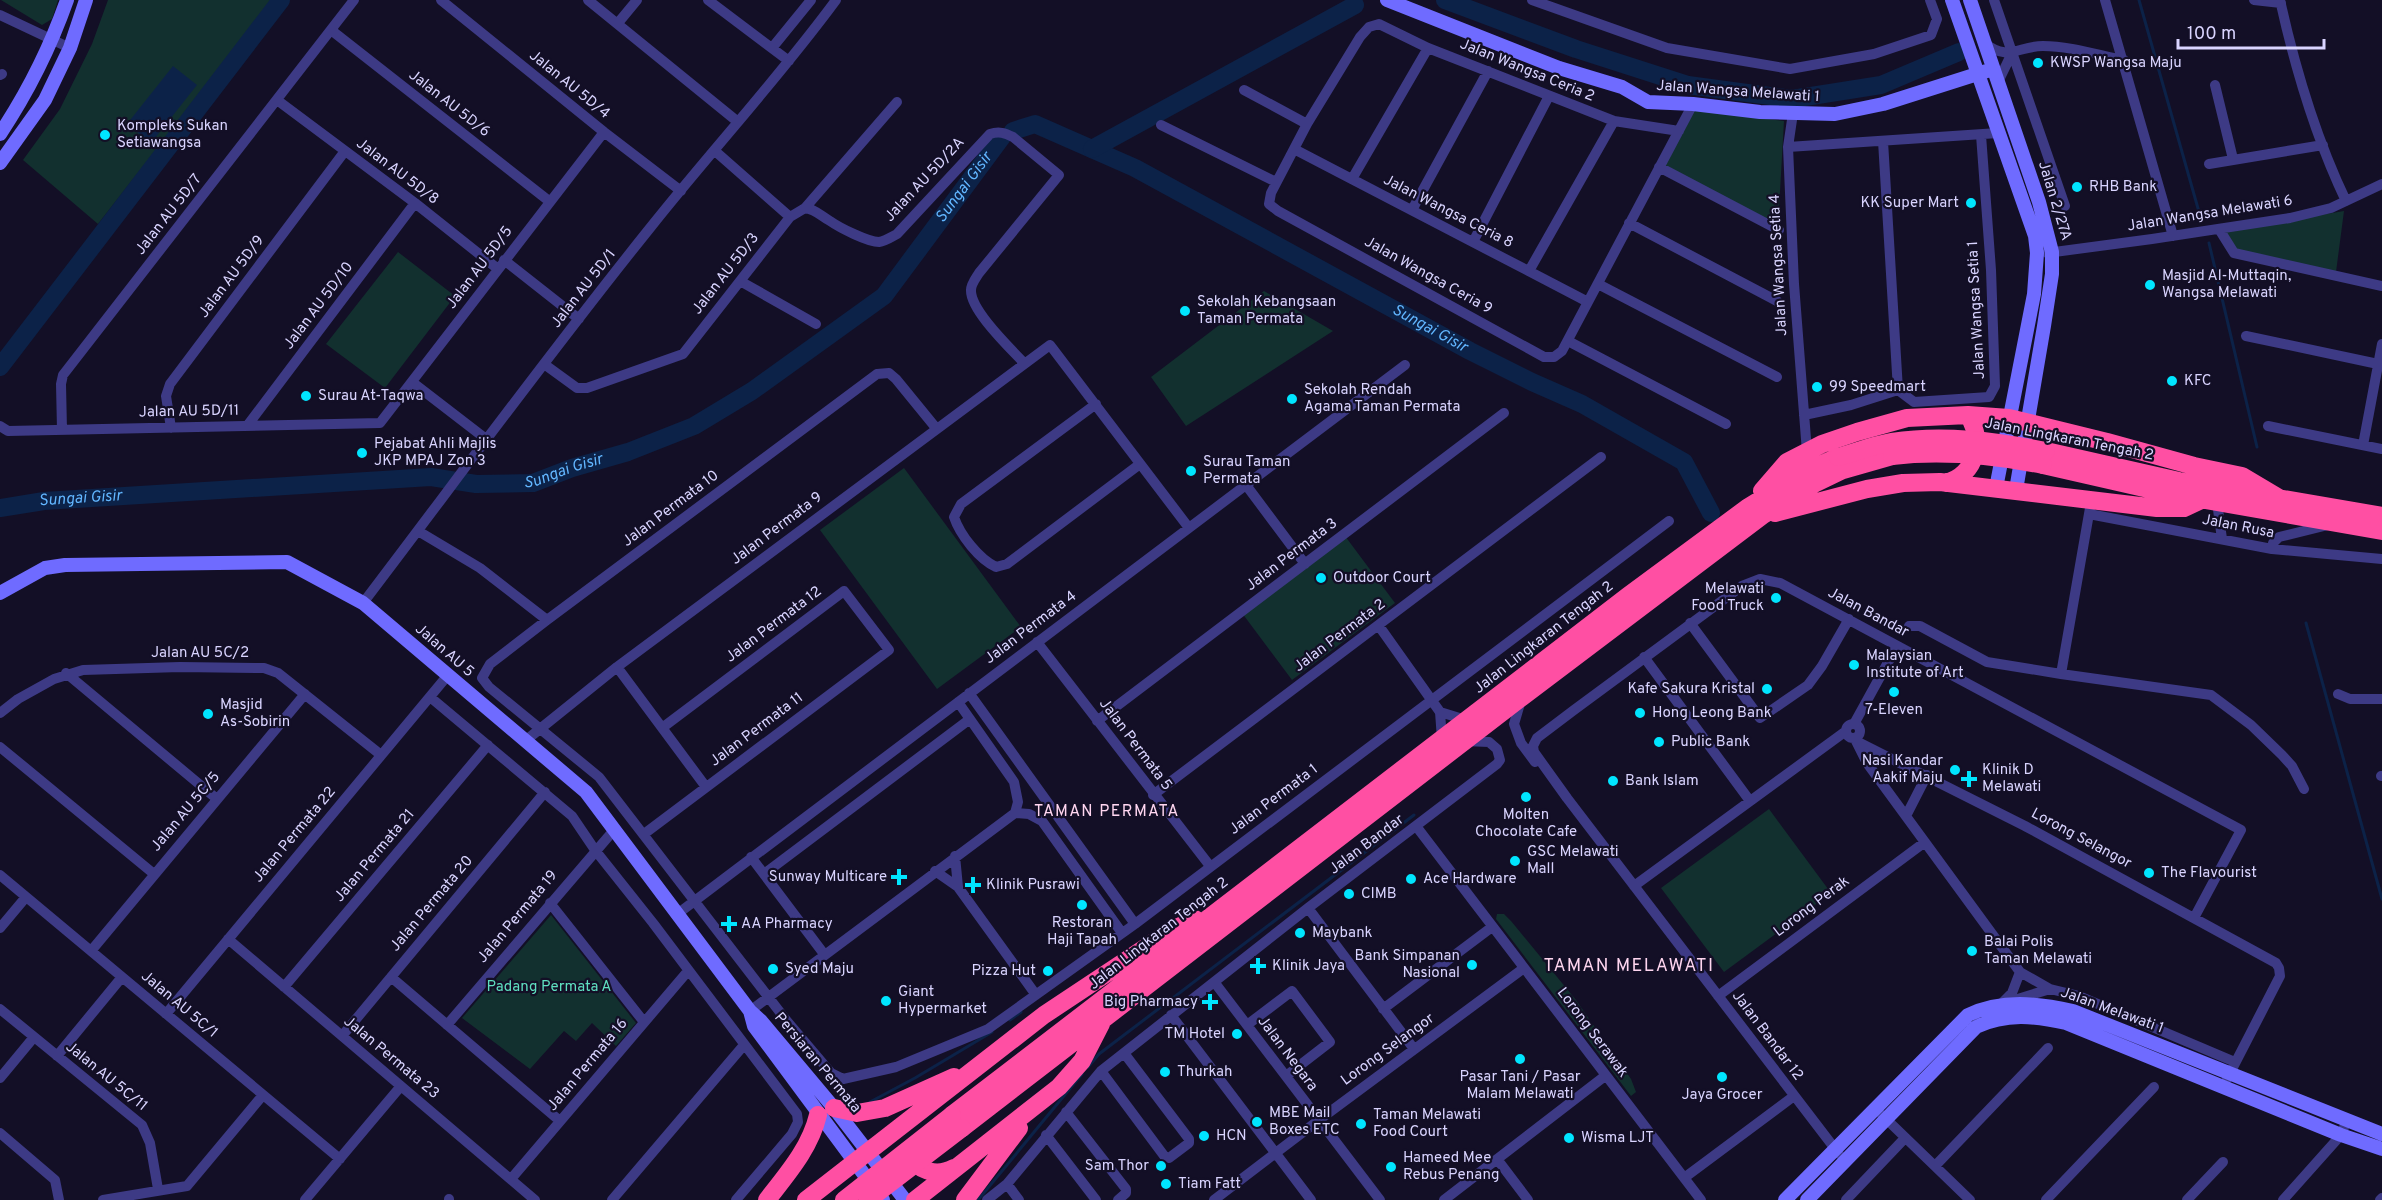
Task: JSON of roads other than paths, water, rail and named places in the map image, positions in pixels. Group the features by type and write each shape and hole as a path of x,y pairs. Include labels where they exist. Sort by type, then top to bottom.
{"highway":[{"path":"1755,512 1787,462 1807,452 1857,432 1898,420 1968,415 2009,418 2194,466 2242,476 2279,498"},
{"path":"1946,483 1964,475 1970,466 1978,435 1968,415"},
{"name":"Jalan Lingkaran Tengah 2","path":"844,1200 1103,1020 1522,697 1807,471 1877,445 1913,439 1962,439 2209,501 2382,531"},
{"name":"Jalan Lingkaran Tengah 2","path":"868,1200 957,1122 1224,906 1628,596 1755,512 1843,470 1892,456 1914,454 2044,458 2382,516"},
{"path":"1755,512 1903,483 1946,483 2016,490 2090,506 2184,508 2209,501"},
{"path":"806,1200 1044,1015 1172,930 1224,906"},
{"path":"915,1200 1059,1088 1082,1061 1103,1020"},
{"path":"767,1200 808,1146 826,1111 857,1113 885,1108 981,1064"},
{"path":"965,1200 1035,1107"},
{"path":"918,1113 906,1128 904,1140 913,1163 923,1170 936,1173 959,1166"},
{"path":"816,1200 837,1193 846,1194 854,1200"}],"main road":[{"path":"0,134 24,98 52,41 67,0"},
{"path":"0,163 45,100 70,48 86,0"},
{"name":"Jalan Wangsa Melawati 1","path":"1387,0 1559,68 1622,87 1648,102 1694,104 1760,112 1835,114 1883,104 1978,74 1995,75"},
{"name":"Jalan 2/27A","path":"1952,0 2035,236 2037,253 2034,294 1996,488"},
{"name":"Jalan 2/27A","path":"1970,0 2039,202 2052,252 2052,274 2016,490"},
{"name":"Jalan AU 5","path":"0,593 45,568 287,562 363,603 586,792 750,1011"},
{"name":"Jalan Melawati 1","path":"1806,1200 1844,1161 1880,1113 1968,1015 1986,1007 2002,1004 2040,1005 2073,1011 2144,1040 2232,1068 2382,1134"},
{"name":"Persiaran Permata","path":"750,1011 761,1021 861,1157 904,1200"},
{"name":"Jalan Melawati 1","path":"1785,1200 1835,1149 1880,1113 1976,1027 2005,1017 2047,1019 2066,1023 2341,1135 2382,1149"},
{"path":"861,1157 883,1200"}],"street":[{"name":"Jalan AU 5D/7","path":"62,430 61,384 63,375 354,0"},
{"name":"Jalan AU 5D/4","path":"441,0 681,191"},
{"path":"588,0 738,122"},
{"path":"618,23 637,0"},
{"path":"708,0 789,62"},
{"path":"772,48 811,0"},
{"name":"Jalan AU 5D/1","path":"363,603 579,319 681,191 789,62 836,0"},
{"path":"1532,0 1667,48 1790,69 1874,54 1931,35 1937,20 1929,0"},
{"path":"1994,0 2065,206"},
{"path":"2105,0 2173,236"},
{"path":"2254,0 2280,2 2323,145 2346,201"},
{"path":"0,15 70,48"},
{"name":"Jalan Wangsa Ceria 2","path":"1307,124 1360,37 1369,27 1379,24 1428,48 1614,121 1679,131"},
{"name":"Jalan AU 5D/6","path":"331,30 549,201"},
{"path":"1983,42 1997,52 2013,53 2044,46 2124,60"},
{"path":"1352,179 1428,48"},
{"path":"1995,75 2013,53"},
{"path":"1412,210 1488,71"},
{"path":"2215,85 2234,159"},
{"path":"1161,125 1276,182 1307,124 1244,90"},
{"path":"1473,242 1550,96"},
{"name":"Jalan AU 5D/8","path":"277,100 415,203 579,319"},
{"name":"Jalan AU 5D/3","path":"544,364 577,388 587,388 683,354 790,217 805,208 897,102"},
{"path":"1694,104 1568,341 1726,424"},
{"name":"Jalan Wangsa Setia 4","path":"1793,113 1788,147 1794,284 1807,452"},
{"path":"1529,271 1614,121"},
{"name":"Jalan AU 5D/5","path":"380,423 604,132"},
{"name":"Jalan AU 5D/2A","path":"805,208 810,208 835,224 868,239 876,242 886,240 897,234 983,140 996,132 1012,137 1059,175 979,273 971,290 972,300 979,312 1024,363"},
{"path":"1788,147 1998,133"},
{"name":"Jalan Wangsa Setia 1","path":"1898,390 1914,402 1989,397 1995,386 1991,270 1981,135"},
{"path":"1804,415 1851,405 1898,390 1883,141"},
{"path":"2209,164 2323,145"},
{"name":"Jalan Wangsa Ceria 8","path":"1294,149 1588,302"},
{"name":"Jalan AU 5D/9","path":"171,428 166,396 170,384 345,151"},
{"path":"715,151 790,217"},
{"path":"1659,166 1779,230"},
{"name":"Jalan Wangsa Ceria 9","path":"1276,182 1269,204 1278,211 1544,357 1554,357 1562,351 1568,341"},
{"name":"Jalan Wangsa Melawati 6","path":"2037,253 2290,218 2331,208 2382,184"},
{"name":"Jalan AU 5D/10","path":"247,426 415,203"},
{"path":"1629,224 1777,301"},
{"path":"2219,229 2234,253 2382,285"},
{"path":"740,281 816,324"},
{"path":"1598,284 1777,377"},
{"path":"2246,336 2378,364"},
{"path":"2363,445 2382,344"},
{"name":"Jalan Permata 9","path":"525,741 617,667 1050,345 1096,404"},
{"name":"Jalan Permata 4","path":"676,915 1405,365"},
{"name":"Jalan Permata 10","path":"541,728 489,687 482,678 490,664 547,620 878,374 889,373 896,379 936,428"},
{"path":"412,381 486,439"},
{"path":"1140,464 1007,564 996,567 986,562 957,526 954,516 961,504 1096,404 1189,528"},
{"name":"Jalan Permata 3","path":"1097,720 1504,412"},
{"name":"Jalan AU 5D/11","path":"0,426 8,431 380,423"},
{"path":"2268,426 2382,449"},
{"name":"Jalan Permata 2","path":"1153,795 1601,457"},
{"path":"1246,485 1305,564"},
{"path":"2209,501 2222,539"},
{"path":"2061,674 2090,506"},
{"name":"Jalan Rusa","path":"2090,506 2272,549 2382,559"},
{"name":"Jalan Permata 1","path":"1036,996 1135,924 1669,521"},
{"path":"2272,549 2273,543 2279,537 2337,523"},
{"path":"418,531 480,568 547,620"},
{"name":"Jalan Bandar","path":"1535,742 1644,657 1742,586 1760,579 1780,583 2241,830 2194,918"},
{"name":"Jalan Permata 12","path":"662,728 844,591 889,650"},
{"path":"1690,623 1760,718 1808,685 1822,666 1849,619"},
{"path":"1379,626 1440,712 1442,739"},
{"path":"1909,626 1920,626 1987,662 2211,694 2251,725 2282,755 2292,766 2304,789"},
{"name":"Jalan Permata 5","path":"1037,642 1210,866"},
{"path":"1634,886 1750,801 1853,733 1898,646"},
{"name":"Jalan Permata 11","path":"644,834 889,650"},
{"path":"1644,657 1750,801"},
{"path":"617,667 706,787"},
{"name":"Jalan AU 5C/2","path":"0,713 18,699 66,674 83,670 264,668 278,673 381,755"},
{"path":"66,674 217,800"},
{"name":"Jalan Permata 22","path":"166,1014 448,675"},
{"path":"969,693 1135,924"},
{"name":"Jalan AU 5C/5","path":"91,951 305,694"},
{"path":"2338,694 2350,699 2382,699"},
{"path":"430,697 572,816 595,850 653,923 796,1114 798,1122 792,1134 736,1200"},
{"path":"1522,697 1514,724 1521,743 1551,783 1567,798"},
{"path":"958,702 1014,782 1018,802 1015,813"},
{"path":"1440,712 1466,720"},
{"path":"764,874 970,719"},
{"name":"Persiaran Permata","path":"541,728 599,777 768,996 831,1073 843,1079 896,1067 988,1029 1036,996"},
{"path":"1853,733 1867,763 2020,972 2050,990 2079,996 2134,1019 2232,1068 2222,1087"},
{"name":"Lorong Selangor","path":"1853,733 2276,963 2280,976 2232,1068"},
{"path":"1517,734 1535,742 1534,752 1567,798"},
{"name":"Jalan Bandar","path":"987,1200 1008,1184 1101,1071 1308,908 1497,765 1500,760 1497,749 1489,742 1464,741"},
{"name":"Jalan Permata 21","path":"284,987 488,745"},
{"path":"0,747 154,874"},
{"path":"1906,816 1927,775"},
{"name":"Jalan Permata 20","path":"342,1036 545,792"},
{"name":"Jalan Bandar 12","path":"1567,798 1844,1161"},
{"path":"750,1011 1015,813 1023,812 1042,821 1122,933"},
{"name":"Lorong Serawak","path":"1416,826 1701,1200"},
{"name":"Jalan Permata 19","path":"447,1026 614,830"},
{"name":"Lorong Perak","path":"1718,996 1924,842"},
{"path":"955,856 958,887"},
{"path":"751,857 824,954"},
{"path":"935,871 958,887 1036,996"},
{"name":"Jalan AU 5C/1","path":"0,875 340,1159"},
{"path":"0,928 26,897"},
{"path":"550,903 644,1022"},
{"path":"1308,908 1414,1049"},
{"path":"1383,1009 1492,927"},
{"name":"Jalan Permata 23","path":"228,939 535,1200"},
{"name":"Lorong Selangor","path":"1214,1200 1319,1119 1524,968"},
{"name":"Jalan Permata 16","path":"511,1179 688,971"},
{"path":"2002,1004 2012,993 2020,972"},
{"path":"57,1056 122,977"},
{"path":"390,977 560,1121"},
{"name":"Jalan Negara","path":"1215,983 1380,1200"},
{"path":"2002,1004 2050,990"},
{"path":"1247,1025 1292,991 1330,1042 1286,1076"},
{"name":"Jalan AU 5C/11","path":"0,1009 142,1125 150,1143 158,1189"},
{"path":"1171,1015 1311,1200"},
{"path":"2134,1019 2144,1040"},
{"path":"0,1078 34,1037"},
{"path":"612,1200 744,1045"},
{"path":"1935,1166 2048,1048"},
{"path":"1101,1071 1165,1157 1169,1158 1189,1143 1189,1139 1124,1053"},
{"path":"1444,1200 1605,1076"},
{"path":"307,1200 401,1086"},
{"path":"2046,1200 2154,1087"},
{"path":"103,1200 186,1186 263,1095"},
{"path":"1684,1178 1794,1096"},
{"path":"1066,1112 1126,1189 1126,1193 1118,1200"},
{"path":"1880,1113 1970,1200"},
{"path":"2283,1200 2341,1135 2347,1120"},
{"path":"0,1133 55,1180 59,1200"},
{"path":"1046,1135 1096,1200"},
{"path":"1846,1200 1905,1138"},
{"path":"1497,1159 1528,1200"},
{"path":"2187,1200 2223,1162"},
{"path":"1008,1184 1019,1200"}],"water":[{"path":"173,66 197,85 151,143 127,124"}],"waterway":[{"path":"0,367 281,0"},
{"path":"1445,0 1576,49 1688,85 1792,99 1881,85 1959,52"},
{"path":"2139,0 2201,219"},
{"path":"1092,149 1355,5"},
{"name":"Sungai Gisir","path":"1013,131 1035,124 1135,168 1470,351 1582,404 1684,462 1711,513"},
{"name":"Sungai Gisir","path":"0,508 44,501 431,477 476,484 533,483 572,468 628,452 694,426 752,391 884,296 1002,137"},
{"path":"2209,243 2257,447"},
{"path":"2306,623 2382,899"},
{"path":"1088,1067 1099,1054 1414,815"},
{"path":"1010,1020 1021,1012"},
{"path":"870,1102 992,1032"},
{"path":"978,1200 1082,1074"}],"place":[{"name":"KWSP Wangsa Maju","path":"2038,63"},
{"name":"Kompleks Sukan Setiawangsa","path":"105,135"},
{"name":"RHB Bank","path":"2077,187"},
{"name":"KK Super Mart","path":"1971,203"},
{"name":"Masjid Al-Muttaqin, Wangsa Melawati","path":"2150,285"},
{"name":"Sekolah Kebangsaan Taman Permata","path":"1185,311"},
{"name":"KFC","path":"2172,381"},
{"name":"99 Speedmart","path":"1817,387"},
{"name":"Surau At-Taqwa","path":"306,396"},
{"name":"Sekolah Rendah Agama Taman Permata","path":"1292,399"},
{"name":"Pejabat Ahli Majlis JKP MPAJ Zon 3","path":"362,453"},
{"name":"Surau Taman Permata","path":"1191,471"},
{"name":"Outdoor Court","path":"1321,578"},
{"name":"Melawati Food Truck","path":"1776,598"},
{"name":"Malaysian Institute of Art","path":"1854,665"},
{"name":"Kafe Sakura Kristal","path":"1767,689"},
{"name":"7-Eleven","path":"1894,692"},
{"name":"Hong Leong Bank","path":"1640,713"},
{"name":"Masjid As-Sobirin","path":"208,714"},
{"name":"Public Bank","path":"1659,742"},
{"name":"Nasi Kandar Aakif Maju","path":"1955,770"},
{"name":"Klinik D Melawati","path":"1969,779"},
{"name":"Bank Islam","path":"1613,781"},
{"name":"Molten Chocolate Cafe","path":"1526,797"},
{"name":"GSC Melawati Mall","path":"1515,861"},
{"name":"The Flavourist","path":"2149,873"},
{"name":"Sunway Multicare","path":"899,877"},
{"name":"Ace Hardware","path":"1411,879"},
{"name":"Klinik Pusrawi","path":"973,885"},
{"name":"CIMB","path":"1349,894"},
{"name":"Restoran Haji Tapah","path":"1082,905"},
{"name":"AA Pharmacy","path":"729,924"},
{"name":"Maybank","path":"1300,933"},
{"name":"Balai Polis Taman Melawati","path":"1972,951"},
{"name":"Bank Simpanan Nasional","path":"1472,965"},
{"name":"Klinik Jaya","path":"1258,966"},
{"name":"Syed Maju","path":"773,969"},
{"name":"Pizza Hut","path":"1048,971"},
{"name":"Giant Hypermarket","path":"886,1001"},
{"name":"Big Pharmacy","path":"1210,1002"},
{"name":"TM Hotel","path":"1237,1034"},
{"name":"Pasar Tani / Pasar Malam Melawati","path":"1520,1059"},
{"name":"Thurkah","path":"1165,1072"},
{"name":"Jaya Grocer","path":"1722,1077"},
{"name":"MBE Mail Boxes ETC","path":"1257,1122"},
{"name":"Taman Melawati Food Court","path":"1361,1124"},
{"name":"HCN","path":"1204,1136"},
{"name":"Wisma LJT","path":"1569,1138"},
{"name":"Sam Thor","path":"1161,1166"},
{"name":"Hameed Mee Rebus Penang","path":"1391,1167"},
{"name":"Tiam Fatt","path":"1166,1184"}],"district":[{"name":"TAMAN PERMATA","path":"1107,812"},
{"name":"TAMAN MELAWATI","path":"1629,966"}],"park label":[{"name":"Padang Permata A","path":"549,987"}]}
